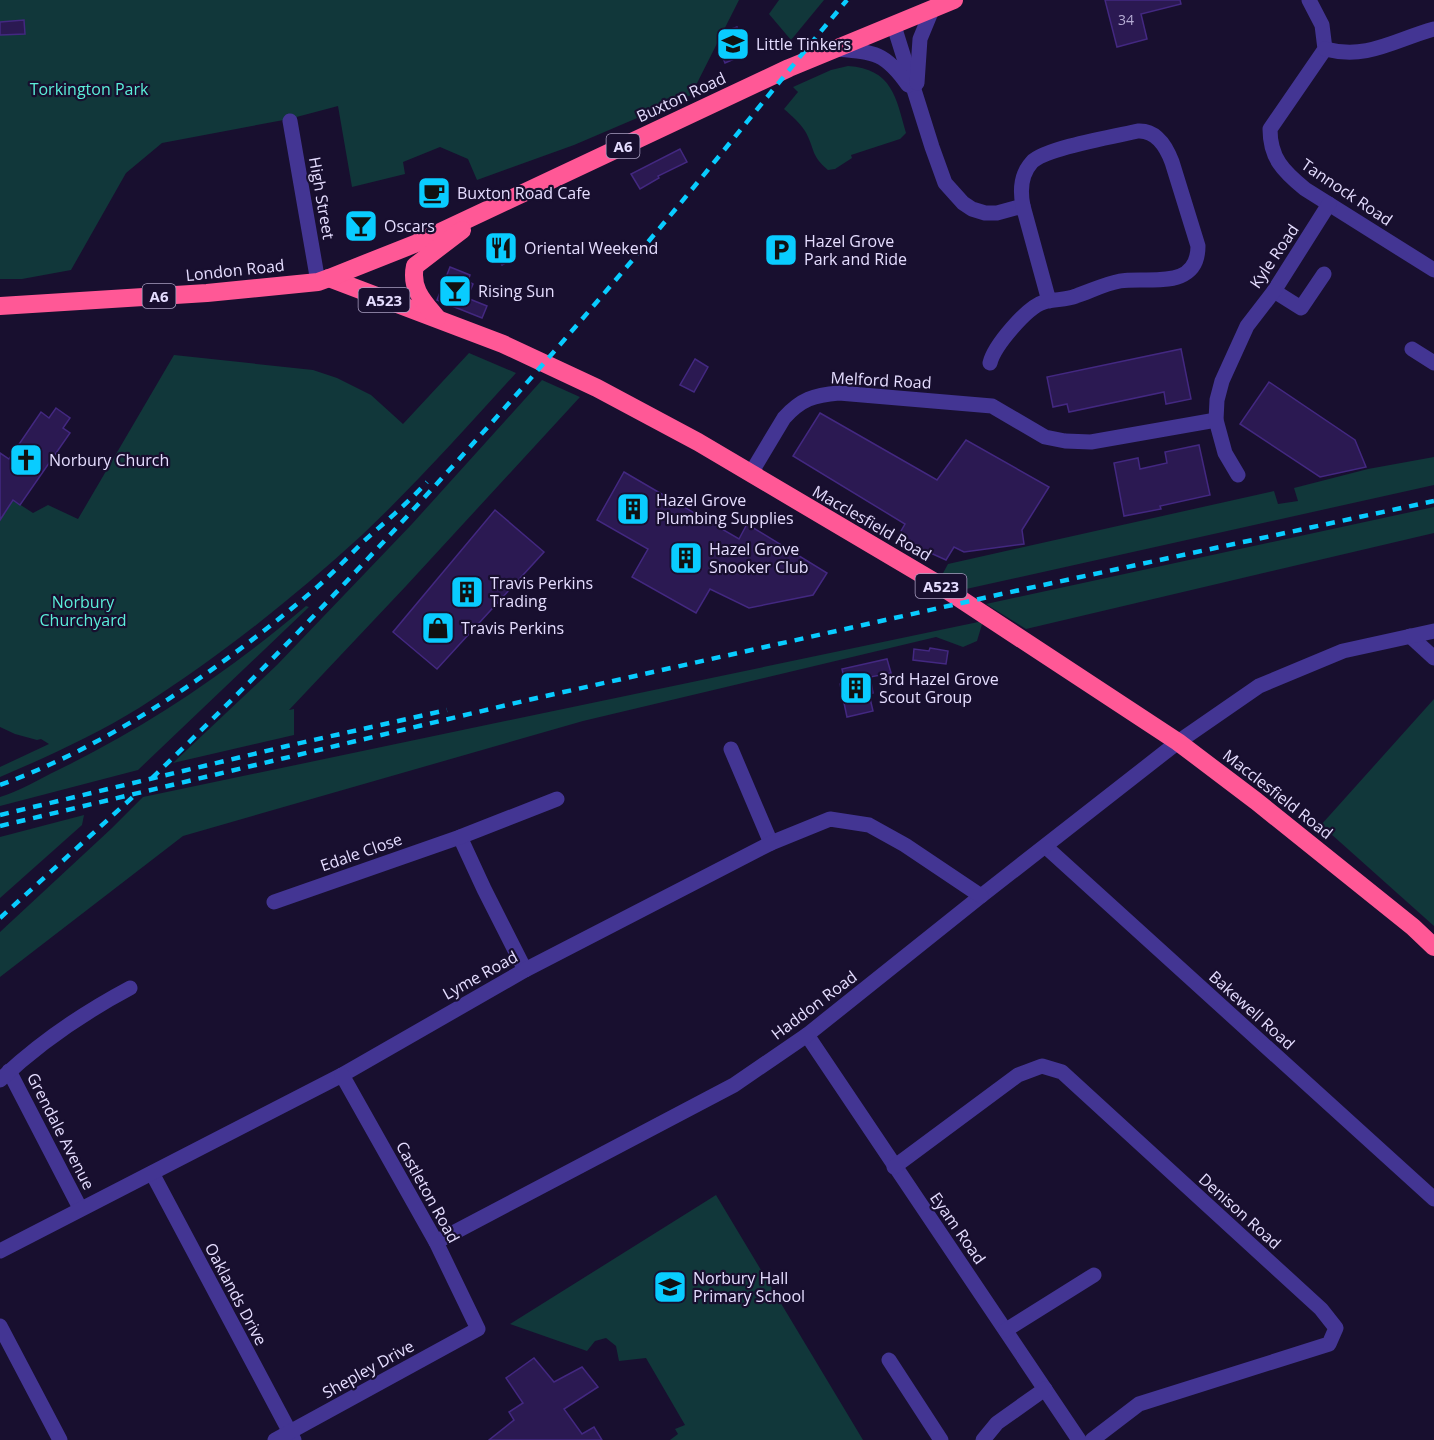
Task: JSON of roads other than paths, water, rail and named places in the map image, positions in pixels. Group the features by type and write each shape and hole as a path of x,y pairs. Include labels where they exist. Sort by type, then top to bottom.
{"highway":[{"name":"Buxton Road","path":"323,280 417,243 780,72 954,0"},
{"path":"439,321 416,291 413,276 415,266 482,213"},
{"name":"London Road","path":"0,306 207,293 323,280"},
{"name":"Macclesfield Road","path":"323,280 503,344 597,388 649,414 951,592 1178,742 1257,801 1413,927 1434,947"}],"street":[{"path":"1309,0 1322,25 1325,49 1351,54 1370,51 1434,29"},
{"path":"917,98 920,39 932,10"},
{"path":"901,23 920,39"},
{"path":"901,23 917,98 945,183 972,209 985,213 997,213 1023,206"},
{"path":"835,49 864,51 881,57 895,66 917,98"},
{"name":"Tannock Road","path":"1325,49 1270,129 1270,145 1277,161 1288,175 1305,189 1431,262"},
{"name":"High Street","path":"290,121 323,280"},
{"path":"990,363 996,351 1022,318 1042,302 1049,301 1077,296 1100,286 1122,281 1157,281 1178,277 1194,262 1198,254 1198,246 1168,150 1161,141 1146,130 1038,157 1029,166 1022,181 1021,193 1049,301"},
{"name":"Kyle Road","path":"1216,420 1217,400 1222,381 1247,326 1274,291 1329,204"},
{"path":"1274,291 1301,308 1323,274"},
{"path":"1412,349 1434,363"},
{"name":"Melford Road","path":"751,473 784,418 791,410 815,395 839,393 992,406 1009,410 1045,437 1065,441 1091,442 1216,420"},
{"path":"1216,420 1226,453 1238,475"},
{"name":"Haddon Road","path":"436,1242 734,1085 807,1035 1178,742 1259,686 1343,651 1434,631"},
{"path":"1410,636 1434,658"},
{"path":"731,749 771,843"},
{"name":"Edale Close","path":"274,902 460,837 557,799"},
{"name":"Lyme Road","path":"0,1251 342,1075 525,970 771,843 830,819 869,825 906,845 981,896"},
{"path":"460,837 525,970"},
{"name":"Bakewell Road","path":"1046,847 1434,1199"},
{"name":"Grendale Avenue","path":"80,1208 5,1076 47,1040 85,1014 130,988"},
{"name":"Eyam Road","path":"807,1035 1079,1440"},
{"name":"Denison Road","path":"894,1167 1018,1075 1042,1066 1062,1072 1321,1309 1336,1328 1329,1344 1139,1404 1092,1440"},
{"name":"Castleton Road","path":"342,1075 436,1242 478,1329"},
{"name":"Oaklands Drive","path":"152,1173 286,1438"},
{"path":"1006,1330 1094,1275"},
{"path":"0,1326 60,1440"},
{"name":"Shepley Drive","path":"286,1438 478,1329"},
{"path":"889,1360 941,1440"},
{"path":"982,1440 997,1423 1045,1389"}],"railway":[{"path":"152,778 338,591 457,461 658,231 847,0"},
{"path":"0,785 85,748 126,725 205,674 243,647 315,589 427,482"},
{"path":"0,826 528,700 1006,593 1434,501"},
{"path":"0,815 447,710"},
{"path":"0,918 135,795"}],"place":[{"name":"Little Tinkers","path":"733,44"},
{"name":"Buxton Road Cafe","path":"434,193"},
{"name":"Oscars","path":"361,226"},
{"name":"Oriental Weekend","path":"501,248"},
{"name":"Hazel Grove Park and Ride","path":"781,250"},
{"name":"Rising Sun","path":"455,291"},
{"name":"Norbury Church","path":"26,460"},
{"name":"Hazel Grove Plumbing Supplies","path":"633,509"},
{"name":"Hazel Grove Snooker Club","path":"686,558"},
{"name":"Travis Perkins Trading","path":"467,592"},
{"name":"Travis Perkins","path":"438,628"},
{"name":"3rd Hazel Grove Scout Group","path":"856,688"},
{"name":"Norbury Hall Primary School","path":"670,1287"}],"park label":[{"name":"Torkington Park","path":"89,89"},
{"name":"Norbury Churchyard","path":"83,611"}]}
